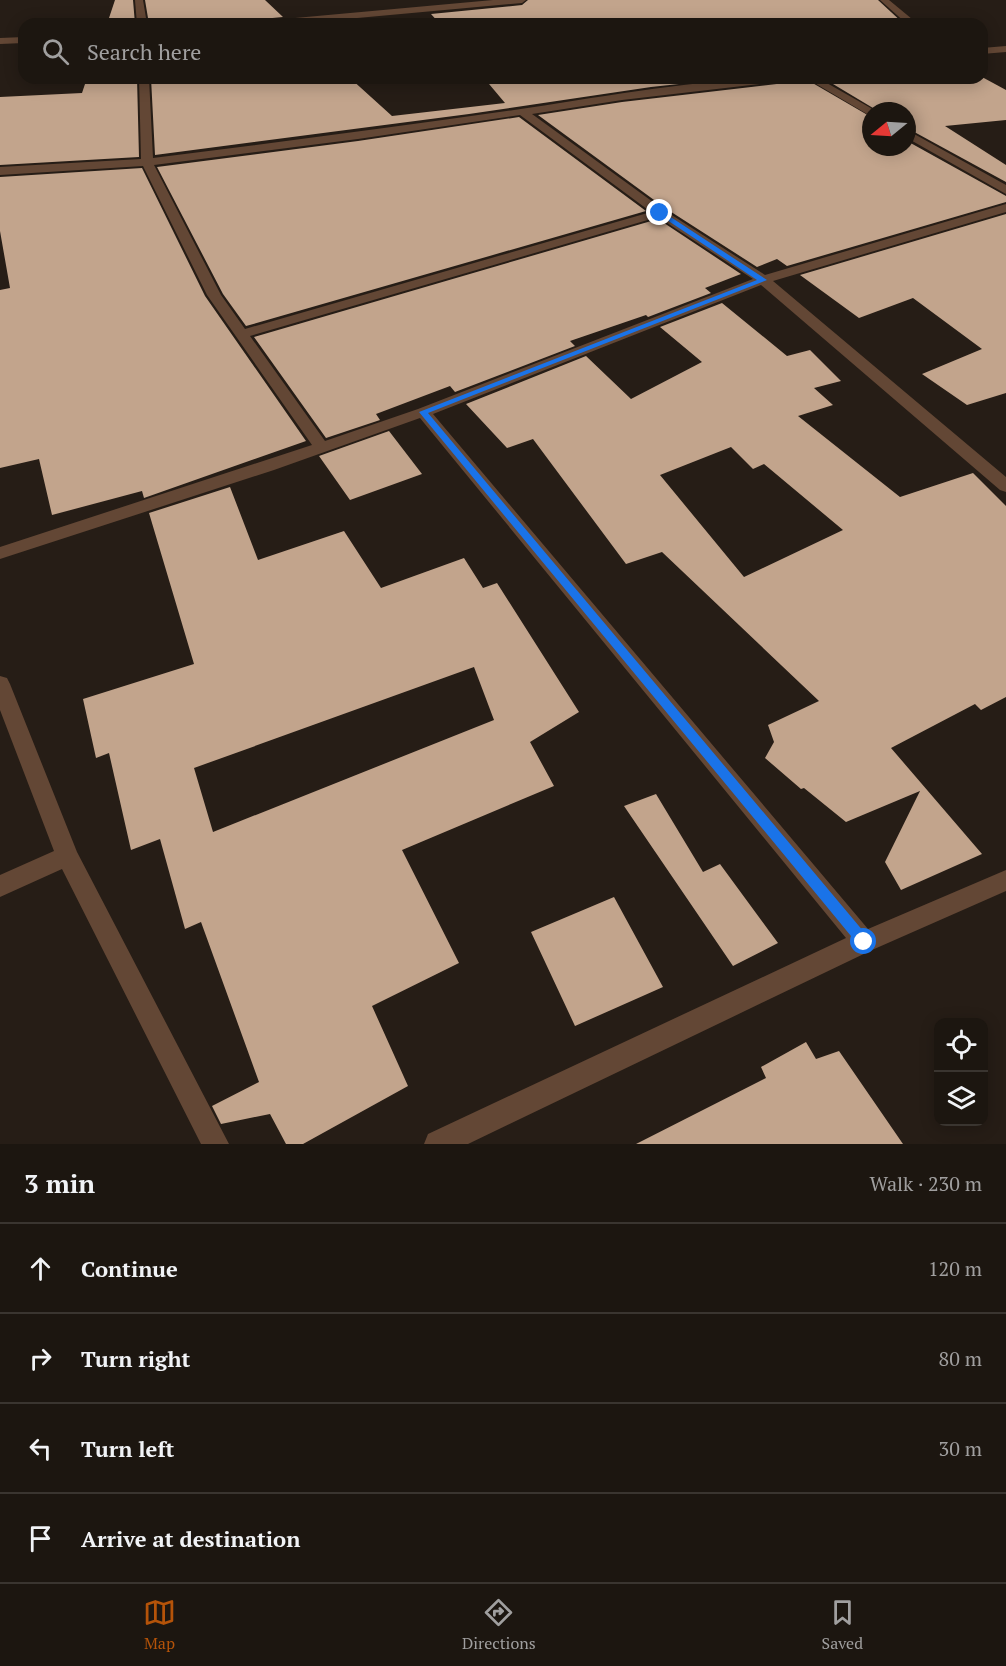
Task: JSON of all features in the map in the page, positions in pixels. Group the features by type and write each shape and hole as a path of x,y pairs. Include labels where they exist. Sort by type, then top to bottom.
{"street":[{"path":"140,0 142,18"},
{"path":"327,18 522,0"},
{"path":"884,0 906,18"},
{"path":"0,41 18,40"},
{"path":"988,50 1006,48"},
{"path":"144,84 147,162 214,295 322,447"},
{"path":"0,171 147,162 358,136 622,97 734,84"},
{"path":"822,84 862,107"},
{"path":"523,112 660,213 763,280 1006,486"},
{"path":"916,138 1006,190"},
{"path":"0,553 423,412 763,280 1006,208"},
{"path":"243,334 660,213"},
{"path":"423,412 864,942"},
{"path":"0,684 67,856 214,1144"},
{"path":"0,886 67,856"},
{"path":"438,1144 864,942 1006,880"}],"building":[{"path":"115,0 133,0 134,18 109,18"},
{"path":"145,0 265,0 283,17 272,18 148,18"},
{"path":"528,0 878,0 898,18 435,18 431,14 522,5"},
{"path":"988,80 1006,90 1006,120 945,126 1006,165 1006,182 916,133 916,102 863,102 833,84 988,84"},
{"path":"85,84 137,84 139,157 0,165 0,97 82,93"},
{"path":"151,84 357,84 392,116 505,103 489,84 679,84 469,114 155,155"},
{"path":"776,84 814,84 862,112 862,156 916,156 916,146 1006,196 1006,202 787,266 777,259 757,267 665,208 538,115 622,102"},
{"path":"519,117 646,211 246,326 223,294 157,167 358,141"},
{"path":"142,168 205,296 306,441 144,498 142,491 52,515 39,459 0,468 0,290 10,288 0,231 0,177"},
{"path":"1006,214 1006,393 967,405 922,374 982,349 913,298 859,318 800,275"},
{"path":"658,219 741,274 705,288 711,293 648,317 646,315 570,341 575,346 455,392 450,386 376,414 380,420 326,438 254,337"},
{"path":"722,303 787,356 810,350 841,381 814,388 833,405 798,416 900,497 973,473 1006,506 1006,697 981,710 975,704 891,748 982,854 901,890 885,862 920,791 846,822 804,788 801,789 765,758 774,742 768,725 819,701 662,552 626,564 533,439 507,448 466,404 586,356 631,399 702,362 660,327","holes":["731,447 753,469 764,464 843,530 744,577 660,475"]},
{"path":"389,431 422,474 350,500 319,456"},
{"path":"230,487 258,560 344,531 381,588 464,558 483,588 497,583 579,712 530,742 554,786 402,850 459,963 372,1006 408,1086 303,1144 286,1144 270,1114 221,1124 212,1106 259,1082 201,922 185,929 160,839 131,850 109,753 96,758 83,699 194,664 149,513","holes":["474,667 494,720 213,832 194,768"]},
{"path":"656,794 703,872 720,864 778,943 733,966 624,806"},
{"path":"614,897 663,987 575,1026 531,932"},
{"path":"806,1042 816,1059 839,1051 903,1144 636,1144 766,1078 761,1067"}],"route":[{"path":"660,213 763,280 423,412 864,942"}]}
